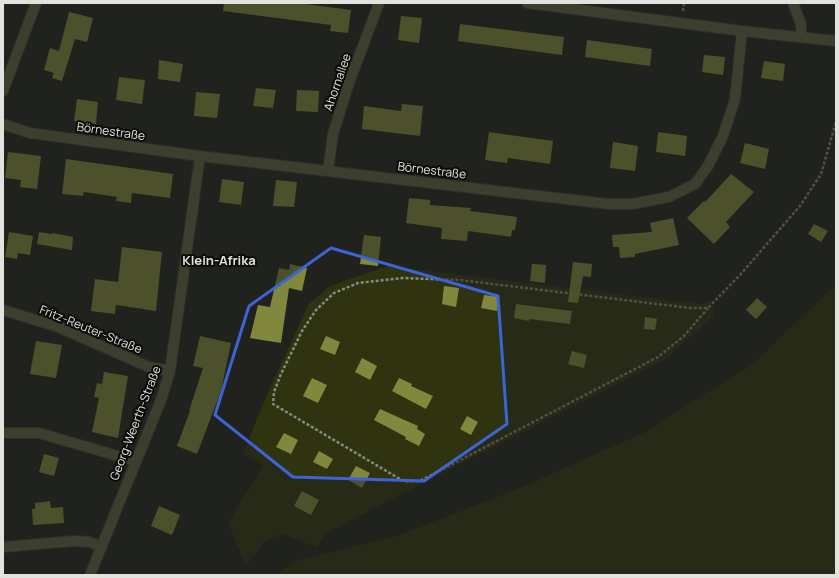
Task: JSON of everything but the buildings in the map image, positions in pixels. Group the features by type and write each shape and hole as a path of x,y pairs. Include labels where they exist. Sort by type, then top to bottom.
{"street":[{"path":"3,91 36,3"},
{"name":"Ahornallee","path":"328,171 336,127 349,83 379,3"},
{"path":"527,3 742,31 836,40"},
{"path":"793,3 801,24 801,37"},
{"name":"Börnestraße","path":"3,124 30,133 200,156 608,204 632,204 669,197 695,184 708,166 723,136 735,99 742,31"},
{"name":"Georg-Weerth-Straße","path":"90,575 161,400 170,371 200,156"},
{"name":"Fritz-Reuter-Straße","path":"3,310 58,326 149,367 170,371"},
{"path":"3,433 39,433 135,461"},
{"path":"3,547 74,541 90,542 102,546"}],"path":[{"path":"683,11 684,3"},
{"path":"708,308 690,308 460,280 402,278 358,282 334,293 316,310 302,331 281,374 274,392 274,404 405,482 420,481 658,357 684,336 800,206 821,174 836,122"}],"highlighted area":[{"path":"331,248 498,296 507,424 424,481 293,477 215,415 249,306"}],"green space":[{"path":"388,266 700,304 711,301 714,316 664,360 326,533 317,548 283,534 265,541 246,566 228,523 263,465 243,454 262,406 308,305 330,286"},
{"path":"836,284 836,575 276,575 294,561 397,536 522,487 645,432 755,362"}],"district":[{"name":"Klein-Afrika","path":"219,260"}]}
